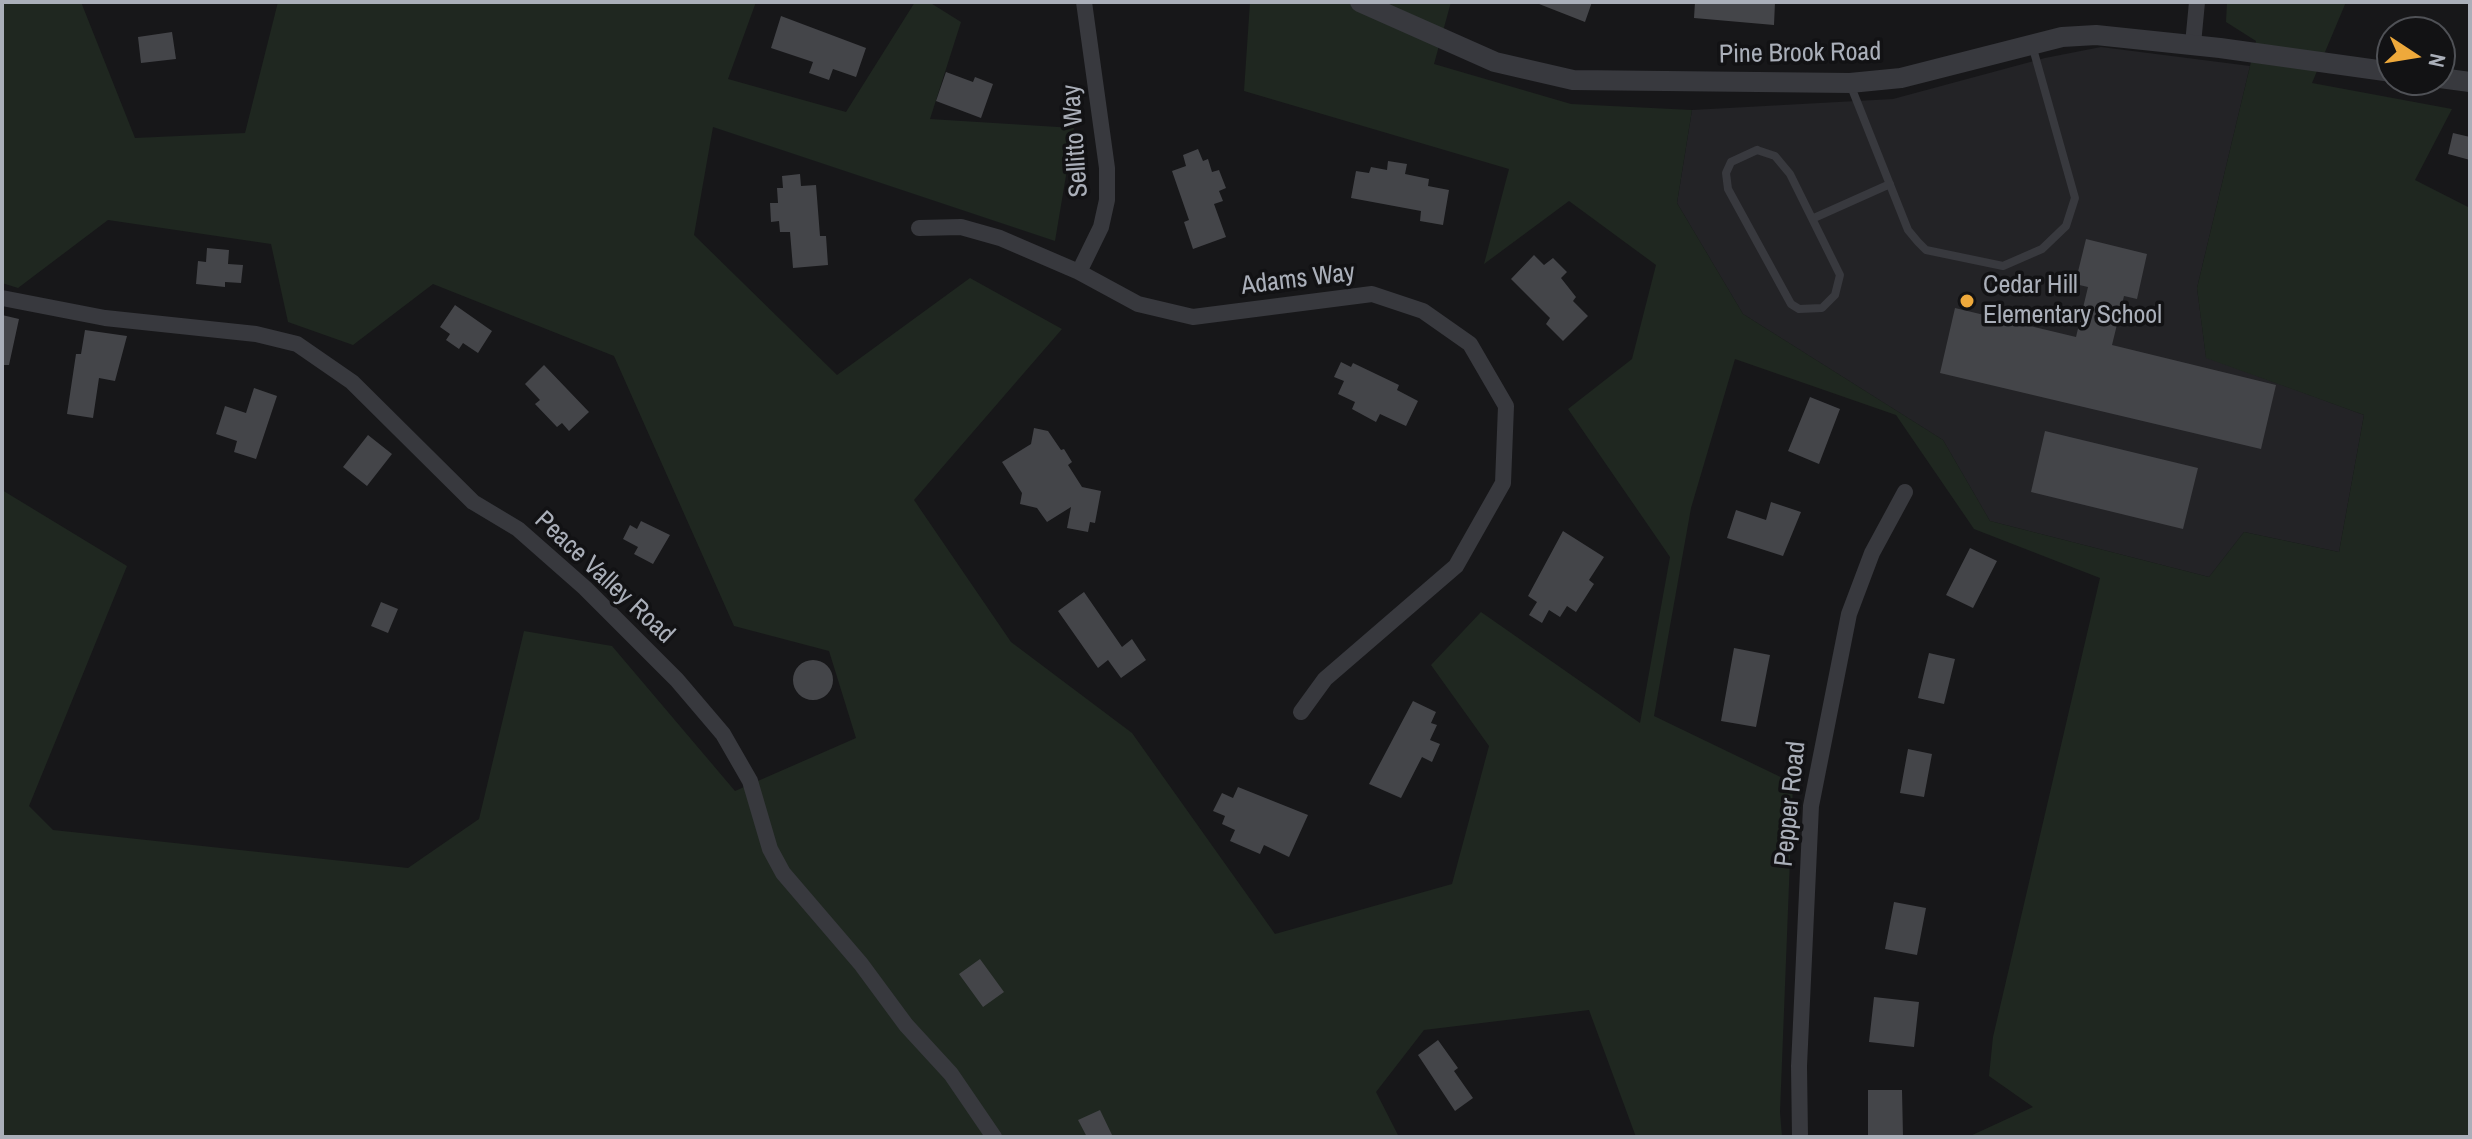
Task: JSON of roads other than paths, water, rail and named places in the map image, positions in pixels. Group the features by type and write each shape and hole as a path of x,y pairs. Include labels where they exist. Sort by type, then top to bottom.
{"street":[{"name":"Sellitto Way","path":"1079,272 1101,227 1107,200 1107,168 1084,2"},
{"name":"Pine Brook Road","path":"1360,2 1495,62 1534,74 1573,80 1850,83 1901,78 2062,37 2096,35 2193,44 2376,70"},
{"path":"2193,44 2197,2"},
{"name":"Adams Way","path":"919,228 961,227 1000,238 1079,272 1138,304 1193,317 1372,294 1423,311 1470,344 1506,406 1503,483 1456,566 1325,679 1301,712"},
{"name":"Peace Valley Road","path":"2,298 105,318 256,334 297,344 352,382 473,502 518,529 585,588 677,680 723,734 750,781 770,849 783,873 861,964 906,1025 951,1074 994,1137"},
{"name":"Pepper Road","path":"1800,1137 1799,1066 1813,792 1849,614 1872,553 1905,492"}],"lane":[{"path":"1850,83 1908,230 1926,250 2003,266 2042,249 2066,226 2075,198 2032,44"},
{"path":"1757,150 1775,156 1790,174 1814,218 1840,275 1830,303 1822,308 1799,309 1791,304 1777,284 1728,189 1726,173 1731,162 1757,150"},
{"path":"1814,218 1890,184"}],"place":[{"name":"Cedar Hill Elementary School","path":"1967,301"}]}
